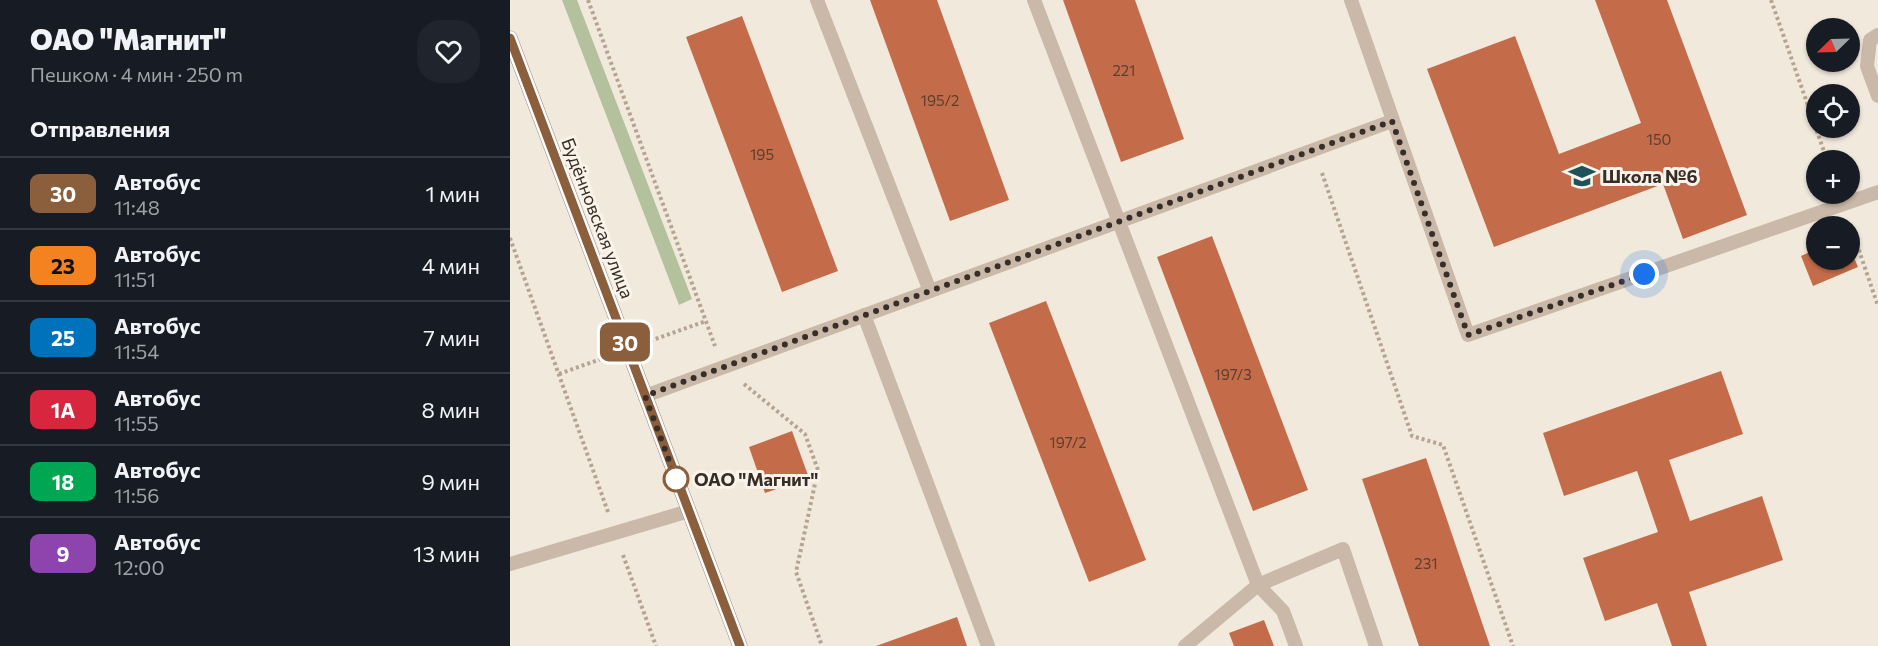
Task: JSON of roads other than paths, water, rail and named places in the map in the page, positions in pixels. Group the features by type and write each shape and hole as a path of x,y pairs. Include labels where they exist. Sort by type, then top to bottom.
{"main road":[{"name":"Будённовская улица","path":"510,38 740,646"}],"lane":[{"path":"817,0 930,291"},
{"path":"1034,0 1258,585 1283,611 1296,646"},
{"path":"1351,0 1468,335 1878,192"},
{"path":"1878,35 1870,40 1867,66 1878,96"},
{"path":"645,396 1392,121"},
{"path":"864,315 988,646"},
{"path":"510,564 689,511"},
{"path":"1185,646 1258,585 1343,549 1376,646"}],"place":[{"name":"Школа №6","path":"1582,176"},
{"name":"ОАО \"Магнит\"","path":"676,479"}]}
